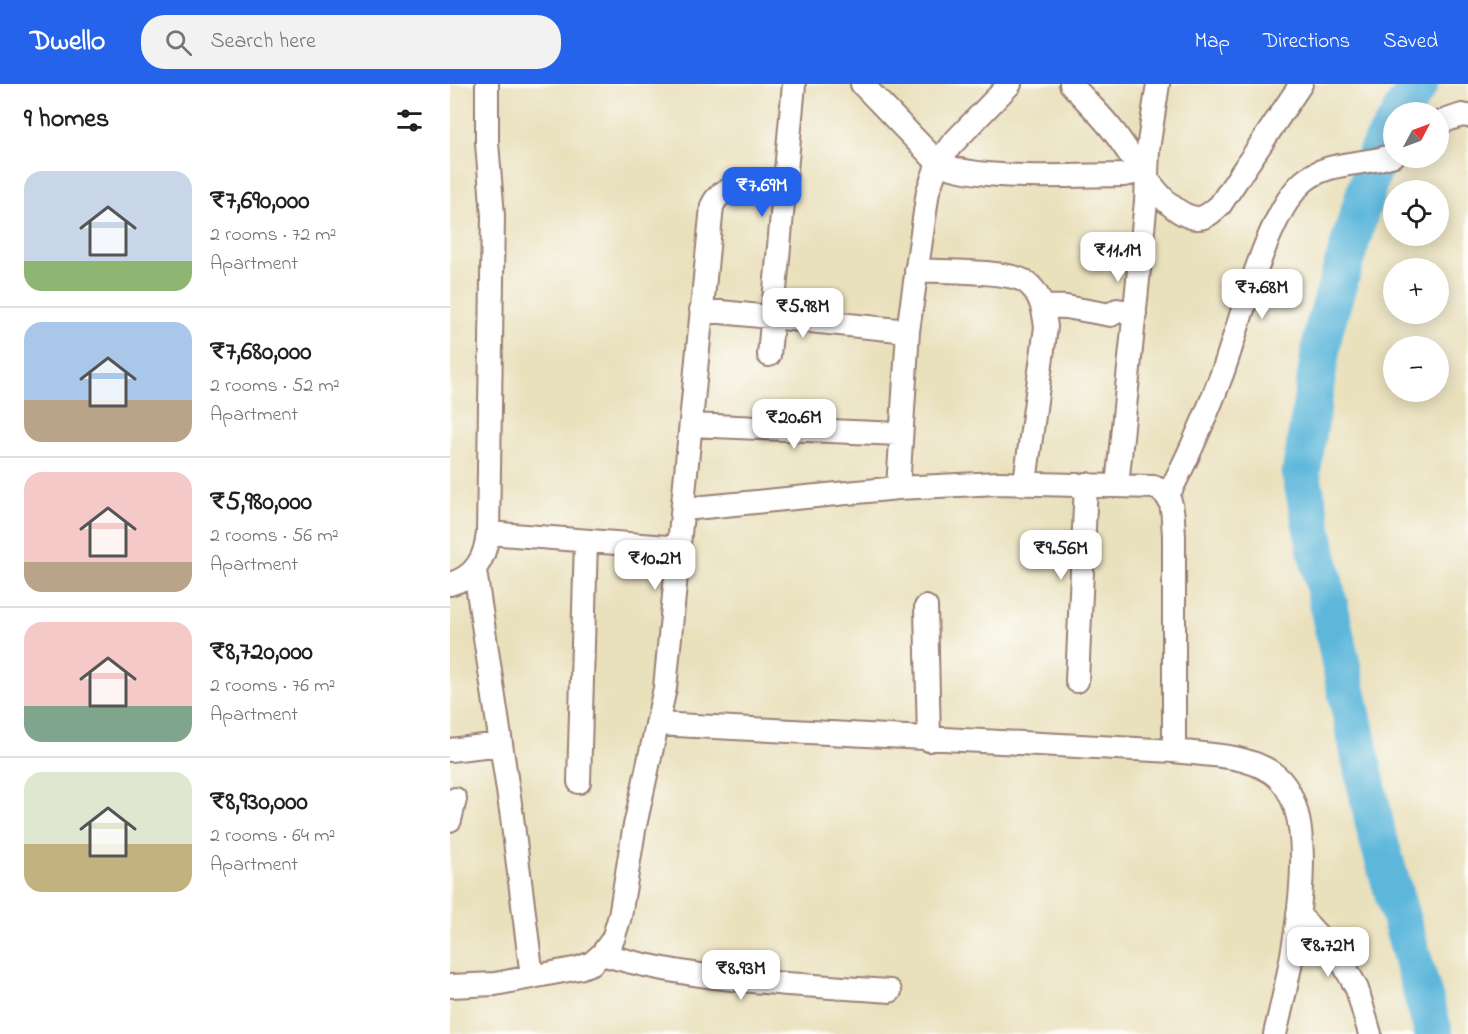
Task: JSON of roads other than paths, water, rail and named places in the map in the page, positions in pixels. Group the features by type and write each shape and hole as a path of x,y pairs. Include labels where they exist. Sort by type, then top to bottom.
{"street":[{"path":"450,584 466,579 474,571 486,552 488,533 493,216 487,143 487,84"},
{"path":"769,355 794,84"},
{"path":"862,84 938,163 951,169 976,174 1144,176"},
{"path":"897,488 899,434 908,332 928,192 938,163 951,145 1010,84"},
{"path":"1071,84 1113,130 1144,176 1184,213 1196,218 1205,217 1220,205 1301,84"},
{"path":"1117,486 1135,314 1144,176 1158,84"},
{"path":"1449,118 1468,116"},
{"path":"1174,751 1174,535 1168,495 1190,455 1214,395 1270,234 1291,197 1304,182 1320,172 1383,158"},
{"path":"450,986 495,984 579,968 592,963 613,939 620,916 634,830 665,688 684,509 709,219 716,196 727,189 784,188"},
{"path":"916,270 1008,276 1025,282 1035,292 1043,306 1046,327 1025,482"},
{"path":"1043,306 1066,306 1111,315 1117,310 1135,314"},
{"path":"701,309 773,315 908,332"},
{"path":"691,425 899,434"},
{"path":"684,509 897,488 1025,482 1154,487 1168,495"},
{"path":"1077,681 1086,484"},
{"path":"488,533 680,548"},
{"path":"579,782 586,541"},
{"path":"474,571 501,744 532,977"},
{"path":"926,607 929,740"},
{"path":"657,724 1174,751 1253,762 1273,772 1284,783 1296,806 1300,824 1298,914 1292,967 1275,1034"},
{"path":"450,750 501,744"},
{"path":"1298,914 1328,944 1343,963 1357,989 1370,1034"},
{"path":"602,954 638,965 730,980 890,991"}],"waterway":[{"path":"1407,102 1419,84"},
{"path":"1383,143 1378,151 1324,329 1301,474 1376,831 1434,1034"}]}
